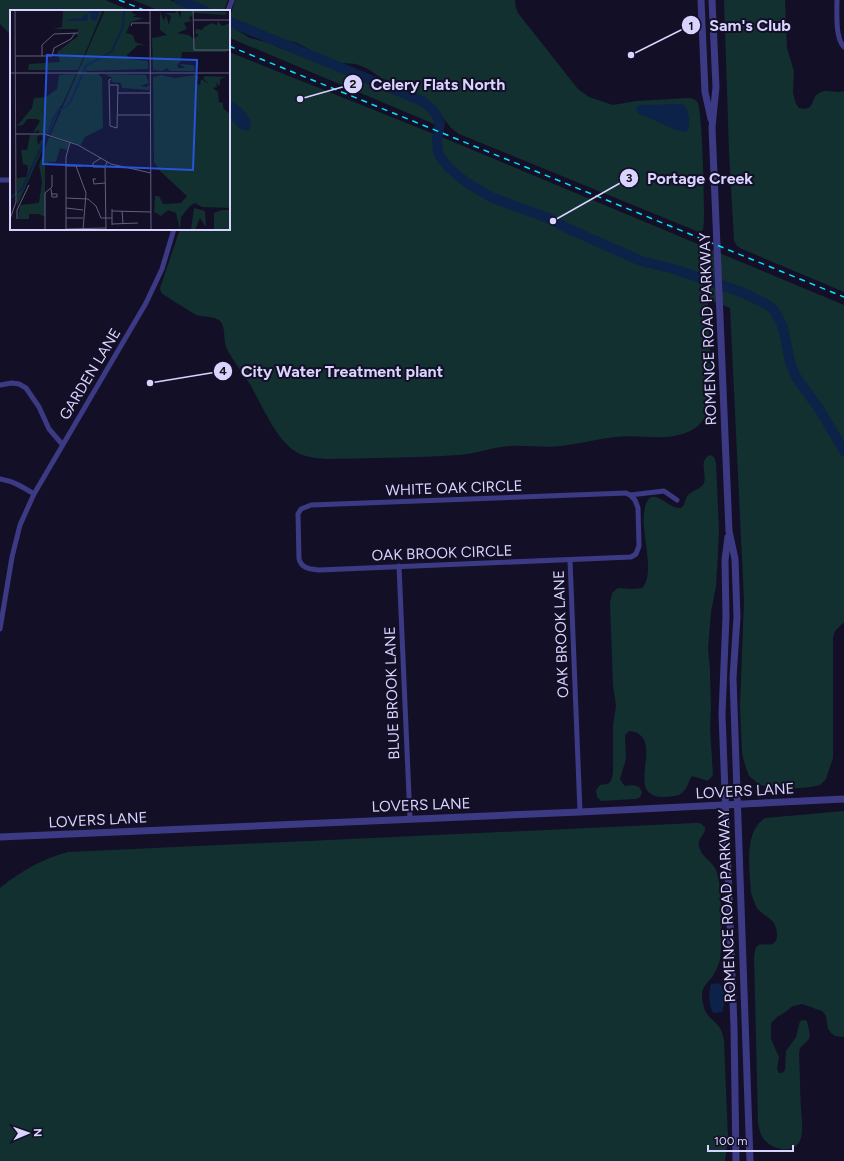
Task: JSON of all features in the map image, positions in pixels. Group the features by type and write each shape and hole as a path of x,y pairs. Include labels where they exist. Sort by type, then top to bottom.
{"street":[{"path":"228,10 232,0"},
{"name":"ROMENCE ROAD PARKWAY","path":"701,0 705,92 712,127"},
{"name":"ROMENCE ROAD PARKWAY","path":"712,0 716,87 712,127 729,531 735,559 737,617 733,678 750,1159"},
{"path":"837,0 838,36 843,45"},
{"name":"GARDEN LANE","path":"0,629 12,557 20,525 34,494 62,444 151,294 162,269 174,230"},
{"path":"0,385 12,383 19,384 26,388 39,407 49,429 62,444"},
{"path":"0,479 12,481 34,494"},
{"name":"WHITE OAK CIRCLE","path":"314,569 305,568 300,563 299,559 297,518 300,510 308,505 618,494 630,495 664,491 677,500"},
{"name":"OAK BROOK LANE","path":"580,812 570,560 629,557 636,554 639,546 638,508 635,500 630,495"},
{"name":"ROMENCE ROAD PARKWAY","path":"729,531 725,560 726,617 722,695 734,1027 736,1159"},
{"name":"OAK BROOK CIRCLE","path":"314,569 570,560"},
{"name":"BLUE BROOK LANE","path":"399,566 410,819"},
{"name":"LOVERS LANE","path":"0,837 844,799"},
{"path":"736,1159 750,1159"}],"green space":[{"path":"0,0 105,0 130,10 10,10 10,34 0,24"},
{"path":"133,0 170,0 194,10 158,10"},
{"path":"187,0 228,0 224,10 210,10"},
{"path":"235,0 515,0 518,13 578,89 589,97 613,105 636,101 688,98 694,99 698,103 701,125 703,165 703,230 698,232 459,134 451,128 428,100 408,89 381,78 368,69 356,64 342,63 326,58 297,43 260,34 230,20"},
{"path":"724,0 785,0 787,48 794,71 793,93 796,104 799,108 808,108 816,95 819,93 828,91 844,91 844,292 742,249 737,246 734,241 729,152"},
{"path":"230,26 250,38 302,55 321,64 348,73 367,83 414,101 430,111 437,123 434,124 230,38"},
{"path":"230,52 444,138 844,305 844,622 835,631 833,638 833,758 826,779 820,785 811,787 788,789 760,785 749,776 742,753 740,707 744,600 730,308 708,299 712,394 708,411 702,421 698,426 688,432 670,437 624,436 555,447 503,447 465,454 442,456 325,459 299,454 282,439 226,347 224,330 220,321 212,317 196,315 164,295 160,288 180,230 230,230"},
{"path":"710,455 714,457 716,463 719,530 716,586 711,612 708,648 713,775 708,781 692,776 685,790 677,796 665,797 653,795 647,790 645,782 645,742 639,734 629,731 625,735 626,759 620,779 625,786 633,785 639,787 642,792 641,795 636,799 601,801 597,797 596,790 600,785 608,784 611,781 613,773 613,725 616,706 613,685 610,603 612,593 618,588 642,588 646,582 648,564 644,513 647,502 650,498 655,497 677,508 682,507 688,495 701,487 704,483 704,460"},
{"path":"844,811 844,1037 835,1036 831,1033 828,1029 826,1016 822,1011 802,1004 793,1006 771,1023 771,1039 779,1057 777,1069 779,1073 782,1073 785,1070 786,1051 796,1037 800,1021 807,1021 810,1035 809,1039 800,1048 799,1054 802,1124 801,1138 798,1144 794,1147 789,1149 777,1148 772,1146 763,1138 758,1123 754,956 758,945 774,943 777,935 773,922 757,908 754,902 751,893 749,852 753,832 758,824 765,818"},
{"path":"700,823 705,827 705,830 699,841 700,850 716,870 721,907 720,959 715,972 703,989 702,997 704,1009 720,1028 724,1040 728,1139 725,1161 0,1161 0,888 16,876 41,862 68,852"}],"water":[{"path":"230,100 243,110 251,123 249,130 246,131 240,129 230,118"},
{"path":"682,104 687,109 689,116 688,130 685,132 676,130 640,114 637,112 636,108 640,105"},
{"path":"718,983 723,988 725,996 724,1004 722,1012 713,1013 709,999 709,991 711,984"}],"waterway":[{"path":"179,0 203,10"},
{"path":"230,22 422,101 434,111 440,122 437,141 438,152 441,158 449,168 467,183 493,198 548,218 641,261 674,269 733,289 768,305 774,310 782,325 790,362 796,377 820,410 844,451"}],"railway":[{"path":"119,0 144,10"},
{"path":"230,46 844,297"}],"place":[{"name":"Sam's Club","path":"631,55"},
{"name":"Celery Flats North","path":"300,99"},
{"name":"Portage Creek","path":"553,221"},
{"name":"City Water Treatment plant","path":"150,383"}]}
